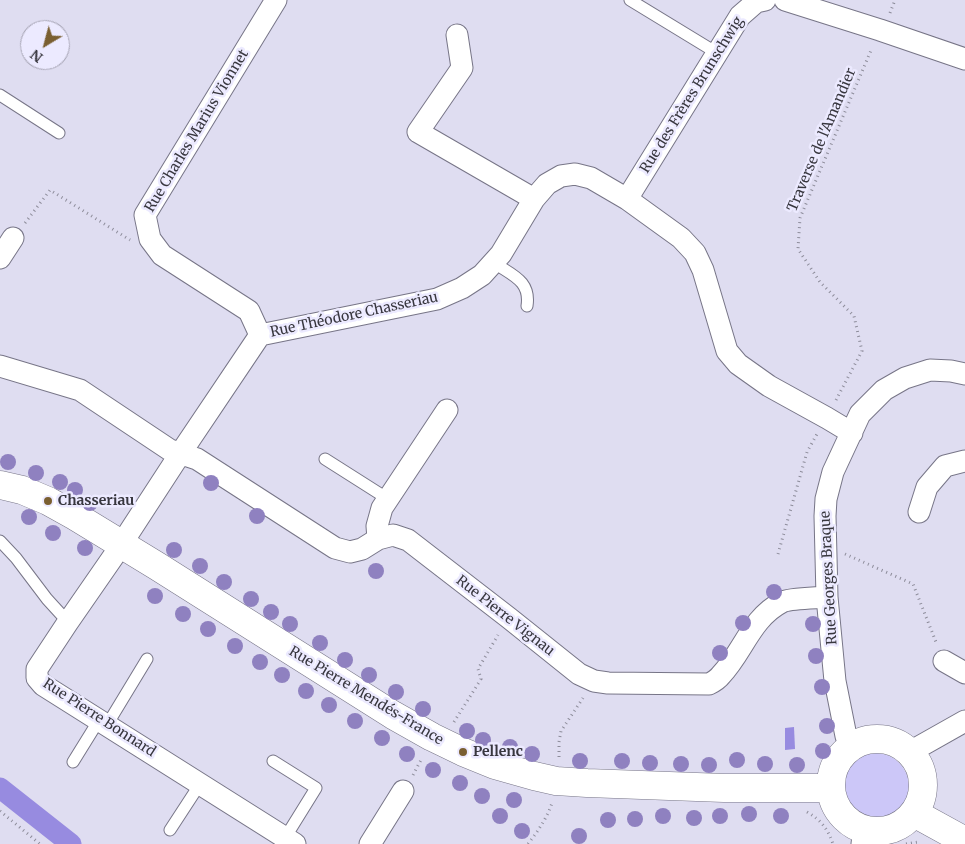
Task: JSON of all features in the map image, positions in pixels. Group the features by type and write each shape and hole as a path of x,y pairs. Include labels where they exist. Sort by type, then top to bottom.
{"street":[{"name":"Rue Charles Marius Vionnet","path":"260,335 249,311 162,255 150,239 145,215 276,0"},
{"name":"Rue des Frères Brunschwig","path":"627,198 740,16 756,2 765,0"},
{"path":"785,0 965,59"},
{"path":"457,35 462,68 418,132 534,199"},
{"name":"Rue Théodore Chasseriau","path":"121,544 260,335 437,299 462,288 482,275 501,254 534,199 547,184 561,176 575,174 591,178 627,198 682,238 695,254 703,270 727,350 738,364 769,386 852,433"},
{"path":"0,258 13,238"},
{"name":"Rue Pierre Vignau","path":"0,366 80,390 170,450 197,459 335,548 350,552 362,549 378,539 394,535 408,540 579,674 594,681 608,683 709,684 720,676 732,661 748,634 764,615 783,601 827,597"},
{"name":"Rue Georges Braque","path":"852,746 846,736 835,681 827,597 824,516 833,472 860,414 884,390 905,378 930,370 965,374"},
{"path":"378,539 377,526 382,508 447,410"},
{"path":"919,512 927,486 945,466 965,461"},
{"name":"Rue Pierre Mendés-France","path":"0,485 22,490 48,501 75,516 393,715 432,737 495,765 556,781 724,788 831,788"},
{"name":"Rue Pierre Bonnard","path":"121,544 37,669 38,678 43,685 200,784 286,842"},
{"path":"944,661 965,673"},
{"path":"910,752 965,721"},
{"path":"876,738 889,740 910,752 918,763 923,782 921,801 914,813 904,823 892,829 878,831 863,837 841,814 834,801 831,788 832,775 843,753 852,746 864,740 876,738"},
{"path":"370,844 403,791"},
{"path":"914,813 965,841"}],"lane":[{"path":"630,0 717,53"},
{"path":"0,95 59,133"},
{"path":"493,262 516,277 524,285 528,296 527,306"},
{"path":"325,459 388,499"},
{"path":"0,541 68,622"},
{"path":"73,762 103,723 147,659"},
{"path":"273,761 316,788 286,842"},
{"path":"170,830 200,784"}],"path":[{"name":"Traverse de l'Amandier","path":"778,554 807,452 862,351 854,316 820,282 798,249 800,218 880,30 890,16 895,0"},
{"path":"13,238 50,190 134,242 150,239"},
{"path":"825,545 913,584 944,661"},
{"path":"453,723 481,679 478,669 509,618"},
{"path":"403,791 426,751"},
{"path":"0,811 40,844"}],"shaded area":[{"path":"794,727 795,749 785,750 785,728"},
{"path":"875,753 888,755 899,763 907,774 909,787 907,800 899,811 888,819 875,821 862,819 851,811 843,800 841,787 843,774 851,763 862,755"}],"waterway":[{"path":"0,788 71,844"}],"place":[{"name":"Chasseriau","path":"48,501"},
{"name":"Pellenc","path":"463,752"}]}
